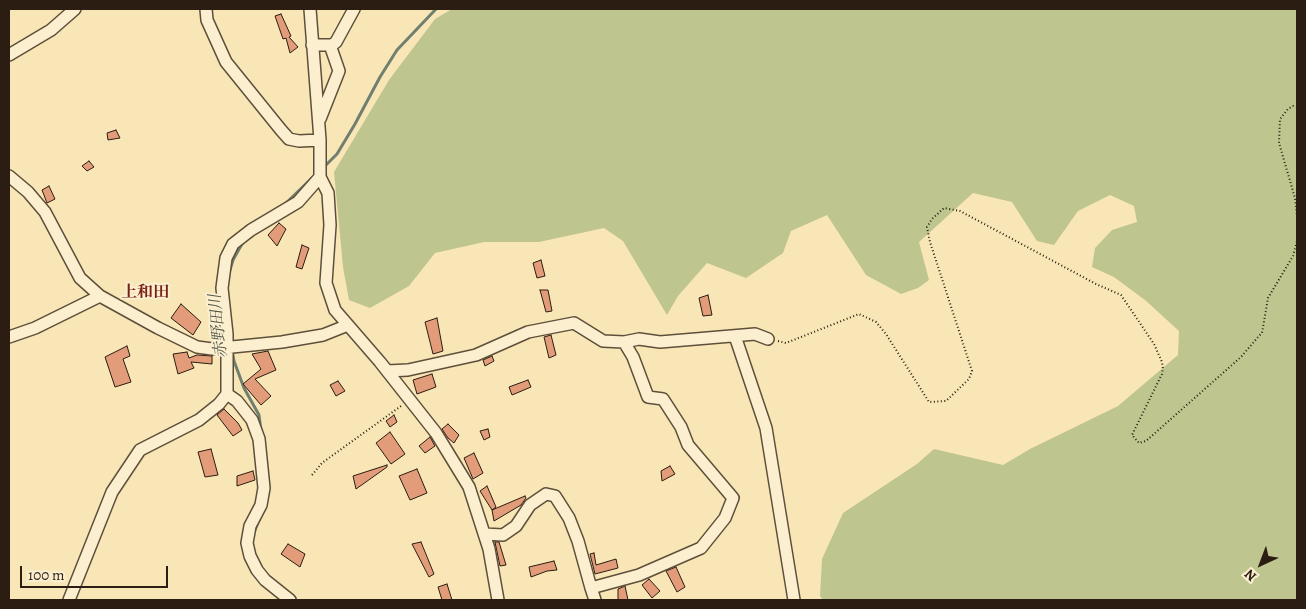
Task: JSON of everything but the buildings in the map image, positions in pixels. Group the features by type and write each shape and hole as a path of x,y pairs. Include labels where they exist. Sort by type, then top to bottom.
{"street":[{"path":"9,55 50,30 74,9"},
{"path":"206,9 207,20 226,62 281,130 289,139 298,141 320,140"},
{"path":"310,9 319,122 320,177 328,193 330,225 326,283 335,310 388,371 436,433 469,487 489,549 498,600"},
{"path":"312,45 330,45 336,42 354,9"},
{"path":"319,122 339,70 330,45"},
{"path":"9,176 28,192 45,212 80,278 100,296 197,347 212,349 282,342 323,335 348,325"},
{"path":"69,600 112,492 140,450 200,420 228,394 227,334 222,288 226,258 233,244 251,230 298,202 320,177"},
{"path":"9,337 35,328 100,296"},
{"path":"388,371 408,370 476,355 528,332 574,323 603,341 624,342 639,339 660,342 755,334 768,339"},
{"path":"735,336 766,428 794,600"},
{"path":"591,588 640,575 701,548 725,518 733,498 688,445 681,427 663,400 648,397 633,357 624,342"},
{"path":"228,394 237,401 252,420 259,439 264,488 261,506 250,526 247,543 250,556 265,580 290,600"},
{"path":"484,534 503,535 516,526 530,505 546,494 555,496 569,518 578,541 595,600"}],"path":[{"path":"1297,107 1293,106 1288,109 1280,119 1279,143 1293,189 1297,216"},
{"path":"768,339 786,343 859,314 876,322 886,334 929,402 946,401 969,379 972,371 930,242 927,227 932,219 944,208 960,211 1096,284 1121,295 1154,344 1163,368 1162,374 1132,435 1139,443 1146,441 1154,435 1241,357 1262,333 1268,298 1293,256 1297,241"},
{"path":"312,475 322,463 411,400"}],"green space":[{"path":"452,9 1297,9 1297,600 823,600 820,596 822,559 843,513 917,464 934,449 1003,465 1030,449 1118,406 1178,355 1179,331 1145,300 1114,277 1092,267 1095,248 1112,230 1137,222 1134,206 1110,195 1078,211 1054,245 1037,241 1012,202 973,193 919,242 929,280 918,288 901,294 866,275 827,215 791,231 783,253 746,278 707,263 678,296 667,315 623,241 604,228 539,242 484,242 435,253 409,286 370,308 349,300 343,267 334,172 389,80 435,19"}],"waterway":[{"name":"赤野田川","path":"323,168 337,154 397,50 436,9"},
{"name":"赤野田川","path":"285,204 313,177"},
{"name":"赤野田川","path":"230,270 243,242"},
{"name":"赤野田川","path":"232,350 244,388 259,415 261,431"},
{"name":"赤野田川","path":"253,535 259,520"}],"district":[{"name":"上和田","path":"145,293"}]}
